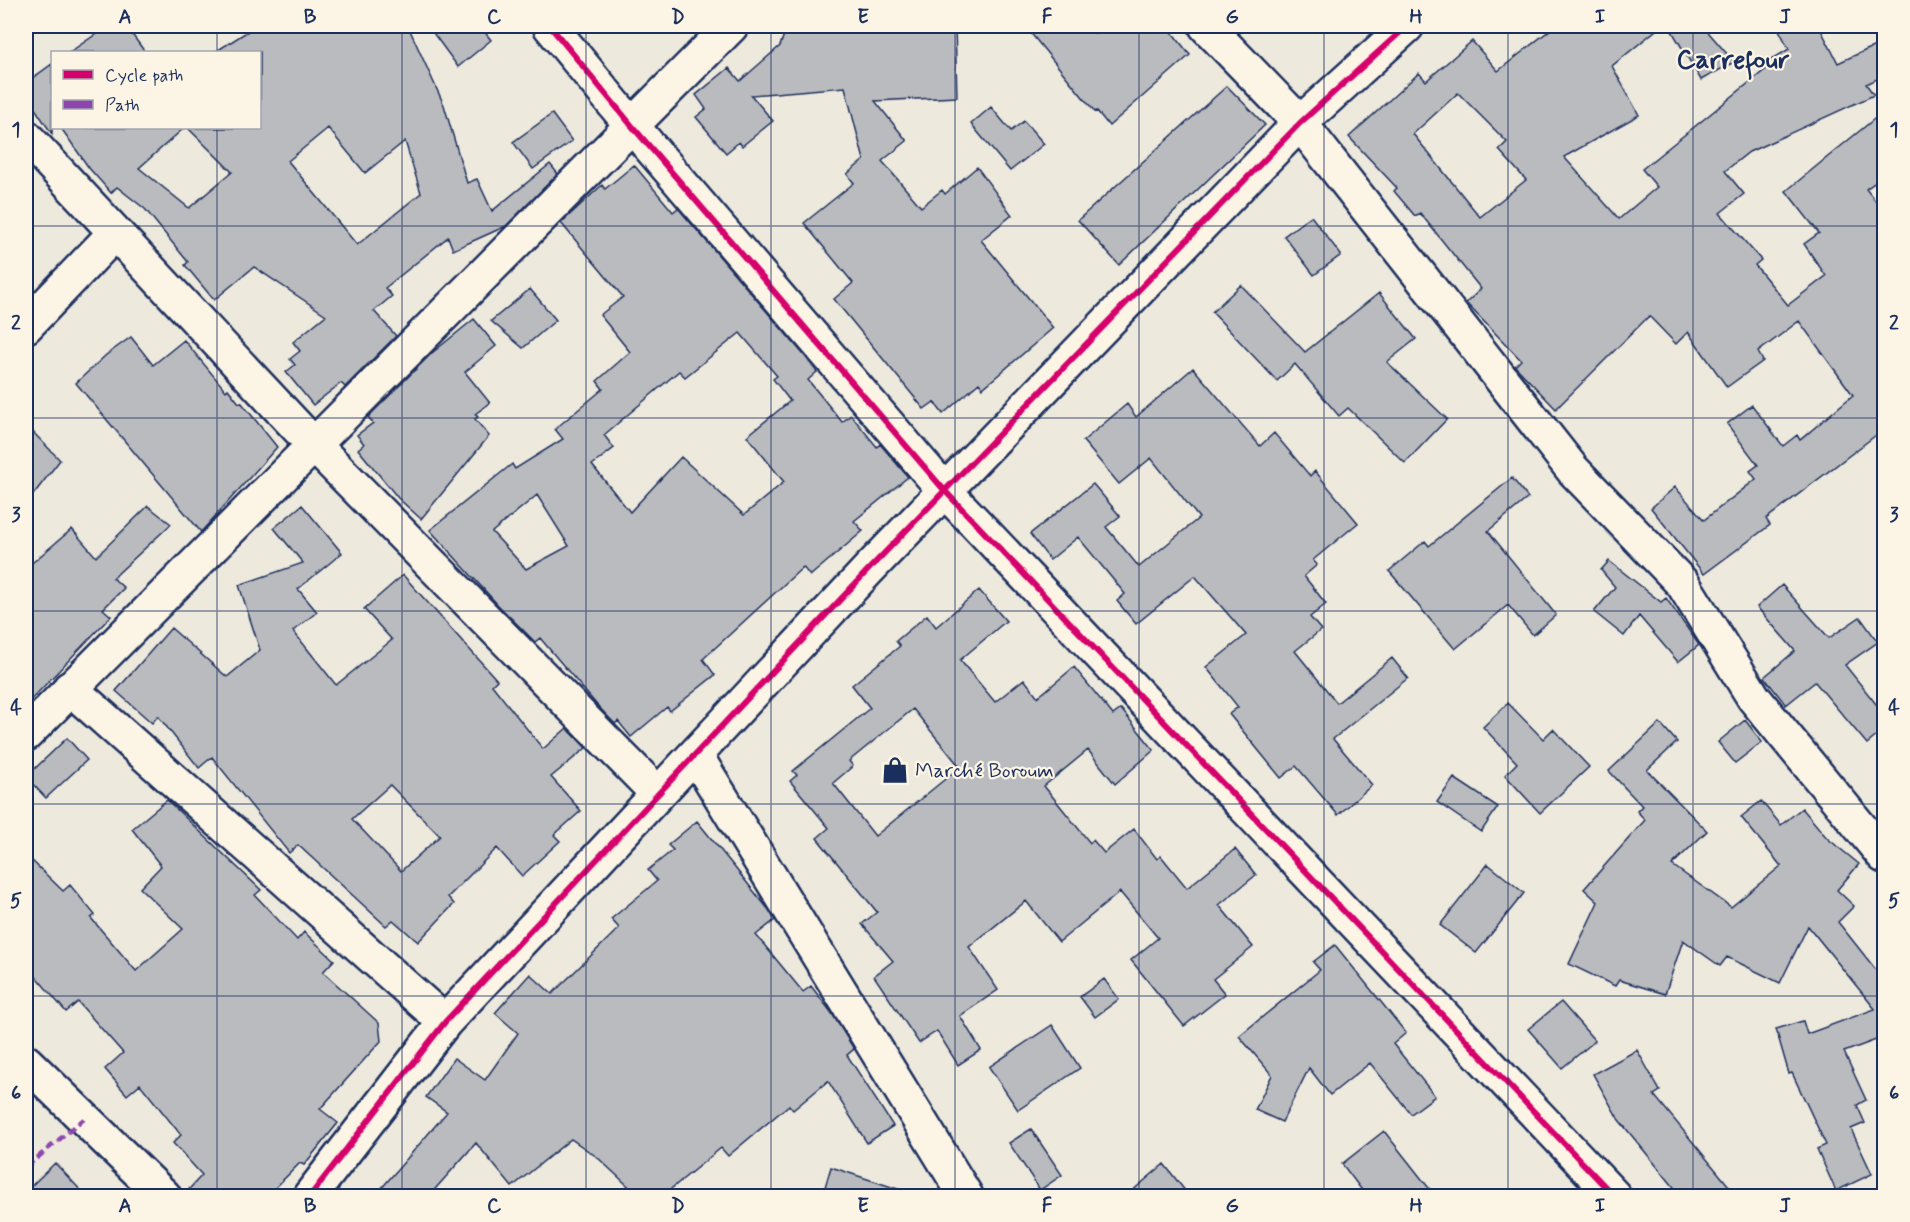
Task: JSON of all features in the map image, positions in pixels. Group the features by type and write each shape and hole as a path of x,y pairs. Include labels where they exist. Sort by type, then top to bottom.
{"street":[{"path":"550,26 632,126 945,491 1614,1197"},
{"path":"26,734 731,26"},
{"path":"1206,26 1300,123 1573,470 1683,584 1754,698 1884,856"},
{"path":"310,1197 445,1022 658,794 945,491 1300,123 1407,26"},
{"path":"31,153 115,233 314,446 658,794"},
{"path":"26,326 115,233"},
{"path":"70,688 445,1022"},
{"path":"696,756 966,1197"},
{"path":"26,1062 164,1197"}],"building":[{"path":"108,26 126,26 144,51 71,51"},
{"path":"256,26 408,26 444,105 467,183 477,179 492,211 550,164 558,174 506,226 453,250 448,237 385,288 392,296 374,311 396,336 345,387 341,383 313,405 286,372 295,365 290,359 300,351 293,342 326,315 254,267 214,300 185,265 188,262 145,209 117,187 111,193 89,168 62,129 183,129 139,168 189,208 232,172 189,129 261,129 261,51 217,51","holes":["328,128 365,173 405,141 421,193 357,245 288,161"]},
{"path":"428,26 480,26 491,40 458,67"},
{"path":"787,26 845,26 843,32 894,31 900,26 955,26 957,97 875,101 907,141 882,161 921,207 942,190 945,194 977,167 1012,215 981,240 1053,328 983,388 979,383 943,414 934,402 924,409 834,299 853,283 804,223 854,183 847,174 864,160 845,87 751,95 773,121 742,146 739,142 726,153 696,117 706,109 696,95 729,68 740,81 780,46"},
{"path":"1025,26 1089,26 1095,33 1104,26 1167,26 1190,55 1109,126"},
{"path":"1555,26 1661,26 1612,66 1639,115 1564,157 1619,219 1657,187 1642,169 1771,65 1769,61 1789,49 1777,26 1819,26 1838,63 1884,42 1884,76 1866,84 1874,95 1749,152 1725,171 1744,194 1720,213 1761,260 1755,265 1788,305 1826,276 1804,244 1819,233 1786,191 1884,111 1884,176 1866,189 1884,212 1884,429 1766,519 1770,525 1704,574 1651,508 1675,487 1704,520 1756,479 1750,471 1758,465 1727,424 1752,405 1783,446 1797,435 1800,440 1853,395 1799,321 1758,352 1763,361 1727,387 1688,332 1676,344 1649,316 1556,409 1515,366 1521,360 1466,303 1481,289 1420,213 1415,216 1394,191 1397,188 1349,137 1419,73 1426,81 1472,41 1498,71","holes":["1458,93 1507,142 1499,150 1526,180 1480,217 1413,134"]},
{"path":"1669,26 1703,26 1734,62 1701,80"},
{"path":"51,65 52,134 26,95 26,83"},
{"path":"1227,86 1265,125 1119,265 1078,220"},
{"path":"991,107 1011,131 1024,121 1044,144 1010,171 971,124"},
{"path":"552,114 572,141 533,169 513,142"},
{"path":"634,165 673,212 678,208 804,355 817,372 808,380 842,422 851,415 877,447 880,444 908,477 854,521 863,531 810,576 803,567 703,659 715,675 670,711 667,707 631,737 618,721 615,724 596,704 540,638 535,642 430,530 512,464 515,469 563,439 555,429 603,389 597,381 630,352 600,315 623,297 561,223 602,185 605,189","holes":["740,333 777,376 773,379 790,401 747,436 784,482 744,515 681,457 630,512 592,465 614,448 604,435 679,371 685,377","537,495 569,546 526,569 492,532"]},
{"path":"1311,216 1341,255 1314,275 1284,236"},
{"path":"1241,285 1305,352 1379,293 1416,339 1387,362 1447,419 1405,463 1348,408 1339,416 1295,364 1277,381 1212,312"},
{"path":"530,289 556,320 523,348 491,321"},
{"path":"474,319 496,346 465,372 490,403 475,414 478,417 475,419 489,436 421,519 398,498 358,449 364,444 357,435 373,423 368,417 432,353"},
{"path":"131,337 153,365 184,340 226,391 228,389 239,403 241,402 277,447 201,532 76,383 106,355"},
{"path":"1193,368 1260,446 1274,433 1310,476 1315,471 1358,523 1313,560 1317,565 1304,576 1326,604 1310,617 1321,630 1295,651 1337,703 1392,658 1408,678 1333,739 1372,785 1338,815 1296,766 1281,778 1229,714 1238,707 1206,667 1246,635 1195,576 1136,624 1117,601 1125,594 1078,537 1050,560 1030,534 1093,484 1120,516 1106,527 1139,567 1199,518 1151,458 1119,484 1083,441 1127,404 1136,417"},
{"path":"26,425 60,460 26,504"},
{"path":"1512,478 1528,498 1488,531 1556,615 1533,635 1508,605 1455,649 1389,571 1425,541 1429,546"},
{"path":"302,505 342,553 298,589 317,612 293,631 336,685 392,640 364,609 403,575 497,680 492,685 543,749 567,728 586,748 551,777 581,811 554,835 560,841 522,876 497,848 448,897 454,904 418,942 393,920 386,926 298,845 289,853 212,757 199,768 158,716 152,723 116,691 171,628 227,677 260,650 239,585 303,563 274,528","holes":["390,785 440,836 401,871 352,819"]},
{"path":"148,506 171,524 113,578 124,588 103,609 111,616 26,705 26,568 72,529 96,557"},
{"path":"1609,561 1661,602 1666,598 1699,645 1678,662 1639,616 1624,636 1594,612 1615,587 1601,570"},
{"path":"1782,585 1829,638 1860,617 1878,642 1845,665 1884,714 1884,730 1867,744 1815,682 1786,705 1764,677 1795,651 1757,607"},
{"path":"979,590 1006,621 960,660 995,702 1024,679 1038,697 1074,667 1113,715 1121,709 1154,750 1115,784 1088,750 1044,786 1090,843 1093,840 1104,853 1134,829 1157,859 1161,856 1187,888 1235,849 1256,875 1219,905 1253,947 1213,979 1225,994 1184,1026 1131,960 1158,938 1120,892 1059,942 1026,901 969,947 998,990 960,1016 981,1050 958,1065 937,1031 919,1043 874,976 893,961 862,924 877,912 817,838 829,828 790,781 797,775 793,771 870,708 852,685 900,646 896,641 927,615 936,627","holes":["913,709 960,767 875,836 833,783 853,766 849,761"]},
{"path":"1508,703 1543,739 1553,729 1589,767 1540,813 1505,775 1517,763 1483,727"},
{"path":"1745,720 1762,742 1735,763 1718,742"},
{"path":"1660,723 1677,742 1647,770 1707,831 1672,865 1731,907 1781,866 1741,817 1761,801 1781,825 1802,808 1827,838 1859,864 1837,890 1854,906 1838,922 1884,980 1884,1037 1844,1052 1866,1100 1857,1105 1865,1123 1851,1129 1872,1174 1836,1191 1817,1149 1826,1145 1792,1073 1789,1074 1776,1029 1803,1021 1807,1034 1875,1009 1808,926 1780,983 1727,957 1720,966 1683,940 1665,994 1619,980 1615,986 1569,964 1598,902 1584,889 1645,820 1637,811 1642,806 1609,771"},
{"path":"67,738 87,760 46,798 26,777"},
{"path":"1454,778 1498,807 1481,832 1437,802"},
{"path":"167,800 261,890 255,895 297,940 304,932 334,960 323,972 379,1023 381,1041 320,1109 338,1123 304,1165 300,1163 266,1197 182,1197 202,1175 173,1143 181,1135 140,1084 127,1095 105,1069 123,1053 78,1002 66,1012 26,965 26,855 63,891 70,885 95,915 91,918 136,971 183,929 140,888 161,866 132,829"},
{"path":"697,821 769,910 775,920 756,935 803,992 811,986 831,1012 854,1049 847,1055 893,1126 867,1143 828,1081 793,1110 789,1105 728,1156 721,1148 661,1197 640,1197 597,1157 571,1139 512,1187 476,1143 428,1197 374,1197 447,1112 426,1097 454,1058 485,1080 518,1033 495,1013 530,974 552,994 619,928 611,919 657,881 648,870 673,850 668,845"},
{"path":"1488,864 1524,893 1476,953 1440,925"},
{"path":"1335,945 1406,1033 1393,1044 1435,1096 1411,1114 1370,1063 1330,1095 1309,1068 1282,1122 1255,1110 1272,1075 1239,1036 1320,970 1313,962"},
{"path":"1104,979 1119,999 1095,1017 1080,997"},
{"path":"1561,1002 1595,1041 1562,1068 1528,1029"},
{"path":"1052,1025 1080,1068 1018,1110 989,1067"},
{"path":"1637,1050 1660,1091 1654,1095 1738,1197 1682,1197 1619,1120 1593,1074"},
{"path":"1031,1129 1062,1175 1040,1190 1009,1143"},
{"path":"1384,1131 1436,1197 1367,1197 1342,1164"},
{"path":"55,1163 87,1197 26,1197 26,1191"},
{"path":"1164,1164 1190,1197 1125,1197"},
{"path":"831,1167 904,1191 903,1197 822,1197"}],"marked path":[{"path":"26,1167 84,1119"}],"cycle path":[{"path":"550,26 632,126 945,491 1614,1196"},
{"path":"310,1196 445,1022 868,570 1300,123 1407,26"}],"place":[{"name":"Marché Boroum","path":"895,770"}],"district":[{"name":"Carrefour","path":"1733,59"}]}
